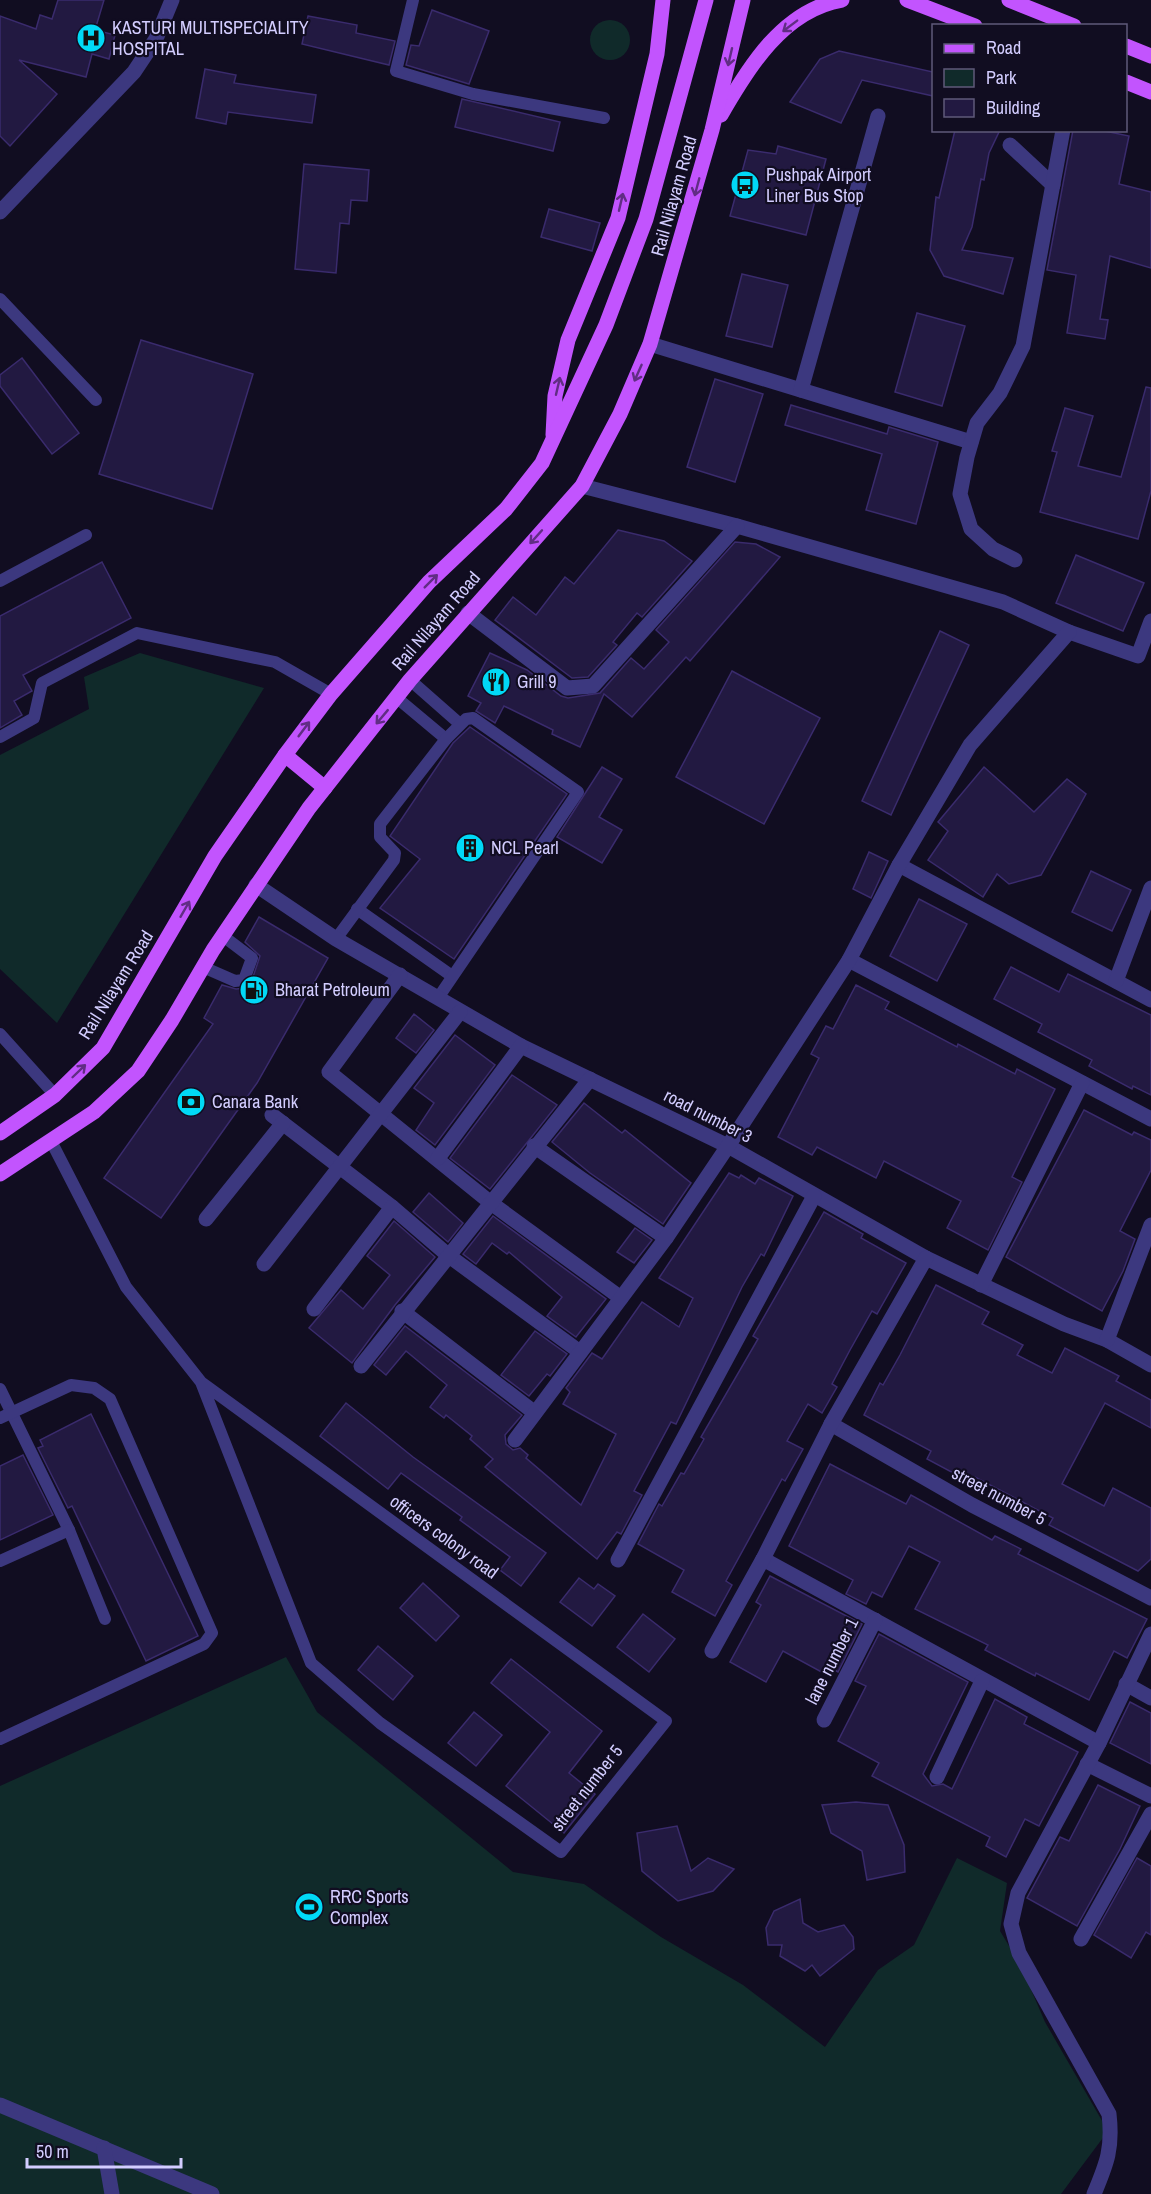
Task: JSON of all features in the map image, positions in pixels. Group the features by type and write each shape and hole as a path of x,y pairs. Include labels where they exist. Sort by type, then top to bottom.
{"main road":[{"path":"552,444 555,396 568,340 618,218 657,54 663,0"},
{"name":"Rail Nilayam Road","path":"0,1133 54,1095 103,1048 215,856 285,754 331,694 429,582 506,509 542,463 606,325 646,219 706,0"},
{"name":"Rail Nilayam Road","path":"0,1174 94,1112 138,1071 256,885 325,788 410,680 582,486 620,414 650,345 712,130 743,0"},
{"path":"712,130 749,67 777,35 802,17 842,0"},
{"path":"896,0 911,1 970,24"},
{"path":"1009,0 1069,24"},
{"path":"1127,47 1151,56"},
{"path":"1127,83 1151,92"},
{"path":"285,754 325,788"}],"street":[{"path":"0,212 134,72 156,39 172,0"},
{"path":"801,390 878,116"},
{"path":"1015,560 993,549 971,529 963,510 960,494 971,442 978,423 1000,393 1023,346 1063,132"},
{"path":"1010,145 1053,185"},
{"path":"650,345 971,442"},
{"path":"582,486 737,526 1003,602 1069,632 1138,656 1151,621"},
{"path":"468,613 567,688 593,686 737,526"},
{"path":"515,1440 666,1238 728,1146 849,960 899,865 970,745 1069,632"},
{"path":"899,865 1151,1000"},
{"name":"road number 3","path":"256,885 336,939 521,1046 728,1146 926,1258 1064,1324 1107,1340 1151,1365"},
{"path":"1116,981 1151,888"},
{"path":"849,960 1151,1119"},
{"path":"400,975 329,1072 491,1203 621,1298"},
{"path":"264,1264 460,1012"},
{"path":"438,1158 521,1046"},
{"path":"361,1366 402,1311 449,1256 534,1146 590,1079"},
{"path":"981,1285 1082,1083"},
{"path":"207,1219 278,1119 338,1168 393,1207 449,1256 580,1352"},
{"path":"534,1146 666,1238"},
{"path":"618,1560 814,1196"},
{"path":"314,1309 393,1207"},
{"path":"1107,1340 1151,1226"},
{"path":"712,1652 763,1559 831,1424 926,1258"},
{"path":"402,1311 535,1413"},
{"name":"street number 5","path":"831,1424 972,1505 1151,1598"},
{"path":"763,1559 982,1681 1099,1743"},
{"name":"lane number 1","path":"824,1720 875,1620"},
{"path":"1094,2194 1108,2162 1112,2141 1109,2114 1019,1953 1011,1924 1018,1893 1099,1743 1151,1634"},
{"path":"937,1777 982,1681"},
{"path":"1126,1684 1151,1698"},
{"path":"1087,1764 1151,1796"},
{"path":"1082,1939 1151,1814"},
{"path":"0,2105 212,2194"},
{"path":"104,2148 112,2194"}],"lane":[{"path":"413,0 396,71 473,94 604,117"},
{"path":"0,299 96,400"},
{"path":"0,581 86,534"},
{"path":"0,737 34,718 42,683 137,633 275,662 331,694"},
{"path":"410,680 460,724"},
{"path":"397,698 446,739"},
{"path":"336,939 394,860 395,854 380,837 380,824 446,739 466,718 473,718 578,792 438,998"},
{"path":"357,909 452,976"},
{"path":"203,968 236,981 244,980 252,958 223,936"},
{"path":"0,1034 54,1095"},
{"path":"51,1141 126,1287 201,1382"},
{"name":"officers colony road","path":"201,1382 666,1720"},
{"name":"street number 5","path":"201,1382 311,1663 380,1723 561,1852 666,1720"},
{"path":"0,1739 204,1644 212,1633 110,1399 94,1388 71,1385 5,1416"},
{"path":"0,1389 5,1416 69,1530 105,1619"},
{"path":"0,1561 69,1530"}],"green space":[{"path":"610,20 618,21 624,26 629,32 629,48 624,54 618,59 610,60 602,59 596,54 591,48 590,40 591,32 596,26 602,21"},
{"path":"140,653 264,688 57,1023 0,969 0,755 89,709 84,677"},
{"name":"RRC Sports Complex","path":"286,1657 317,1712 513,1872 584,1884 661,1937 743,1985 825,2047 878,1970 914,1945 957,1858 1007,1883 1000,1931 1020,1964 1045,2022 1108,2131 1061,2194 0,2194 0,1786"}],"building":[{"path":"58,0 104,0 95,30 115,35 109,59 92,54 86,77 19,60 57,94 10,146 0,136 0,16 36,29 40,15 52,19"},
{"path":"432,10 489,31 469,84 406,65 411,45 419,46"},
{"path":"308,16 357,25 356,33 395,41 389,65 302,44"},
{"path":"839,51 932,72 932,96 862,80 841,123 790,102 820,59"},
{"path":"205,69 236,75 234,83 316,95 312,123 228,112 226,124 196,118"},
{"path":"462,99 560,122 553,151 455,127"},
{"path":"955,132 999,132 989,153 984,180 981,179 972,227 962,250 1013,258 1003,294 944,276 930,250 936,197 939,198"},
{"path":"1073,132 1110,132 1129,136 1119,184 1151,192 1151,268 1110,256 1100,319 1108,320 1105,339 1067,333 1076,275 1047,270"},
{"path":"778,146 826,159 806,235 730,216 748,150 776,154"},
{"path":"304,164 369,170 367,201 351,200 349,224 340,223 336,273 295,269"},
{"path":"549,209 600,223 592,251 541,237"},
{"path":"742,274 788,285 772,347 726,336"},
{"path":"917,313 965,326 942,406 895,392"},
{"path":"141,340 253,374 212,509 99,474"},
{"path":"22,358 79,433 52,454 0,386 0,375"},
{"path":"715,379 763,394 735,482 687,467"},
{"path":"1146,387 1151,388 1151,491 1138,539 1040,512 1057,452 1052,451 1065,408 1093,416 1078,466 1121,477"},
{"path":"791,405 887,434 889,427 938,442 916,524 866,510 882,454 785,425"},
{"path":"618,530 664,541 692,561 642,617 637,613 613,642 617,645 588,677 572,678 495,620 513,597 536,615 565,577 574,584"},
{"path":"735,542 756,544 780,557 690,661 686,657 632,717 604,694 580,747 552,734 553,730 504,706 495,723 476,711 481,703 468,696 490,653 527,670 561,696 568,698 600,693 631,658 644,669 669,642 656,630"},
{"path":"1076,555 1144,583 1123,631 1056,603"},
{"path":"102,562 131,618 23,675 32,691 14,701 22,715 0,728 0,616"},
{"path":"940,631 969,645 891,815 862,801"},
{"path":"732,671 820,718 764,824 676,777"},
{"name":"NCL Pearl","path":"470,727 567,794 454,959 380,908 420,859 390,836 453,743"},
{"path":"602,767 622,779 599,817 622,830 602,863 557,837"},
{"path":"984,767 1034,812 1067,779 1086,794 1041,875 1009,884 997,874 983,897 928,860 948,831 938,822"},
{"path":"869,852 888,861 871,898 853,889"},
{"path":"1091,871 1131,890 1112,931 1072,912"},
{"path":"919,899 967,924 937,981 890,956"},
{"path":"259,917 328,958 257,1083 161,1218 104,1178 213,1024 204,1018 222,985 236,989 246,988 251,983 260,956 245,942"},
{"path":"1011,967 1059,992 1068,974 1151,1015 1151,1095 1133,1086 1132,1089 1089,1066 1092,1060 1038,1032 1042,1024 994,999"},
{"path":"856,985 889,1002 885,1009 957,1047 958,1044 1015,1074 1017,1069 1055,1089 1012,1177 1022,1182 988,1250 947,1228 961,1201 884,1161 876,1178 817,1147 812,1155 778,1137 819,1058 811,1054 826,1026 833,1029"},
{"path":"414,1014 434,1030 416,1053 396,1038"},
{"path":"455,1035 495,1065 435,1145 416,1130 434,1103 414,1088"},
{"path":"512,1075 557,1105 490,1189 450,1158"},
{"path":"584,1103 622,1133 625,1130 691,1183 663,1224 590,1173 552,1142"},
{"path":"1084,1110 1132,1135 1134,1132 1151,1140 1151,1170 1120,1231 1135,1239 1123,1271 1102,1311 1006,1257"},
{"path":"729,1173 739,1178 741,1175 755,1184 759,1178 793,1196 764,1256 761,1254 742,1287 676,1424 671,1422 634,1491 642,1495 621,1534 617,1532 597,1559 485,1467 493,1459 470,1439 472,1436 446,1415 444,1418 430,1407 447,1385 406,1351 386,1375 374,1365 405,1326 522,1415 505,1435 506,1444 513,1450 520,1448 528,1455 526,1458 581,1505 616,1434 563,1404 570,1392 566,1388 592,1353 602,1359 642,1302 679,1327 693,1298 659,1278"},
{"path":"429,1193 463,1223 448,1242 413,1212"},
{"path":"824,1212 863,1234 861,1238 906,1263 877,1314 872,1311 850,1350 832,1384 837,1387 822,1413 808,1404 787,1441 803,1449 785,1481 782,1479 726,1581 732,1585 715,1616 672,1592 684,1570 638,1544 659,1504 662,1506 704,1439 701,1437 758,1339 753,1336"},
{"path":"493,1216 606,1299 576,1337 547,1316 562,1297 509,1252 507,1254 492,1243 476,1264 463,1254"},
{"path":"394,1221 435,1257 395,1305 352,1363 309,1328 341,1290 363,1309 390,1275 367,1256"},
{"path":"635,1228 652,1240 634,1263 617,1252"},
{"path":"936,1285 989,1312 982,1324 1023,1345 1017,1355 1052,1373 1065,1348 1119,1376 1116,1381 1151,1400 1151,1428 1105,1403 1062,1484 1104,1506 1113,1488 1151,1508 1151,1559 1138,1571 1049,1525 1053,1518 975,1477 972,1483 927,1459 931,1451 864,1415 880,1383 883,1385 900,1355"},
{"path":"535,1331 567,1354 550,1376 547,1374 529,1396 501,1375"},
{"path":"346,1403 413,1457 546,1553 521,1586 500,1570 510,1557 460,1520 462,1517 401,1473 388,1489 320,1436"},
{"path":"91,1414 198,1636 146,1661 72,1506 68,1508 38,1448 43,1446 40,1440"},
{"path":"23,1455 53,1515 0,1540 0,1466"},
{"path":"830,1464 906,1504 911,1495 992,1540 995,1536 1021,1549 1018,1554 1147,1619 1127,1658 1114,1651 1089,1700 1036,1673 1035,1676 985,1650 988,1645 915,1609 940,1562 909,1546 882,1597 872,1592 866,1604 846,1594 853,1580 789,1546"},
{"path":"770,1576 862,1624 838,1672 831,1668 827,1675 783,1651 766,1682 730,1662 761,1605 756,1602"},
{"path":"579,1578 594,1589 598,1584 615,1596 592,1626 560,1602"},
{"path":"423,1583 459,1616 436,1641 400,1608"},
{"path":"643,1614 675,1639 649,1672 617,1647"},
{"path":"879,1634 968,1682 923,1774 932,1786 943,1784 952,1789 995,1699 1027,1717 1024,1724 1078,1752 1039,1826 1025,1819 1006,1857 986,1846 990,1837 872,1776 879,1763 838,1741 866,1686 855,1681"},
{"path":"378,1646 413,1676 393,1700 358,1670"},
{"path":"511,1659 602,1731 569,1773 595,1794 564,1833 506,1786 550,1732 491,1683"},
{"path":"1130,1702 1151,1713 1151,1764 1110,1743"},
{"path":"474,1712 502,1735 476,1766 448,1743"},
{"path":"1098,1785 1140,1806 1120,1849 1077,1926 1027,1898 1060,1837 1069,1841"},
{"path":"856,1802 888,1805 904,1845 905,1872 867,1880 862,1851 831,1833 822,1805"},
{"path":"677,1826 691,1871 708,1858 734,1869 713,1891 678,1901 642,1871 637,1833"},
{"path":"1137,1858 1151,1866 1151,1935 1146,1932 1131,1958 1094,1935"},
{"path":"800,1899 803,1923 818,1932 844,1925 853,1937 854,1949 820,1976 812,1965 805,1971 780,1956 782,1945 768,1945 766,1928 774,1911"}],"place":[{"name":"KASTURI MULTISPECIALITY HOSPITAL","path":"91,38"},
{"name":"Pushpak Airport Liner Bus Stop","path":"745,185"},
{"name":"Grill 9","path":"496,682"},
{"name":"NCL Pearl","path":"470,848"},
{"name":"Bharat Petroleum","path":"254,990"},
{"name":"Canara Bank","path":"191,1102"},
{"name":"RRC Sports Complex","path":"309,1907"}]}
